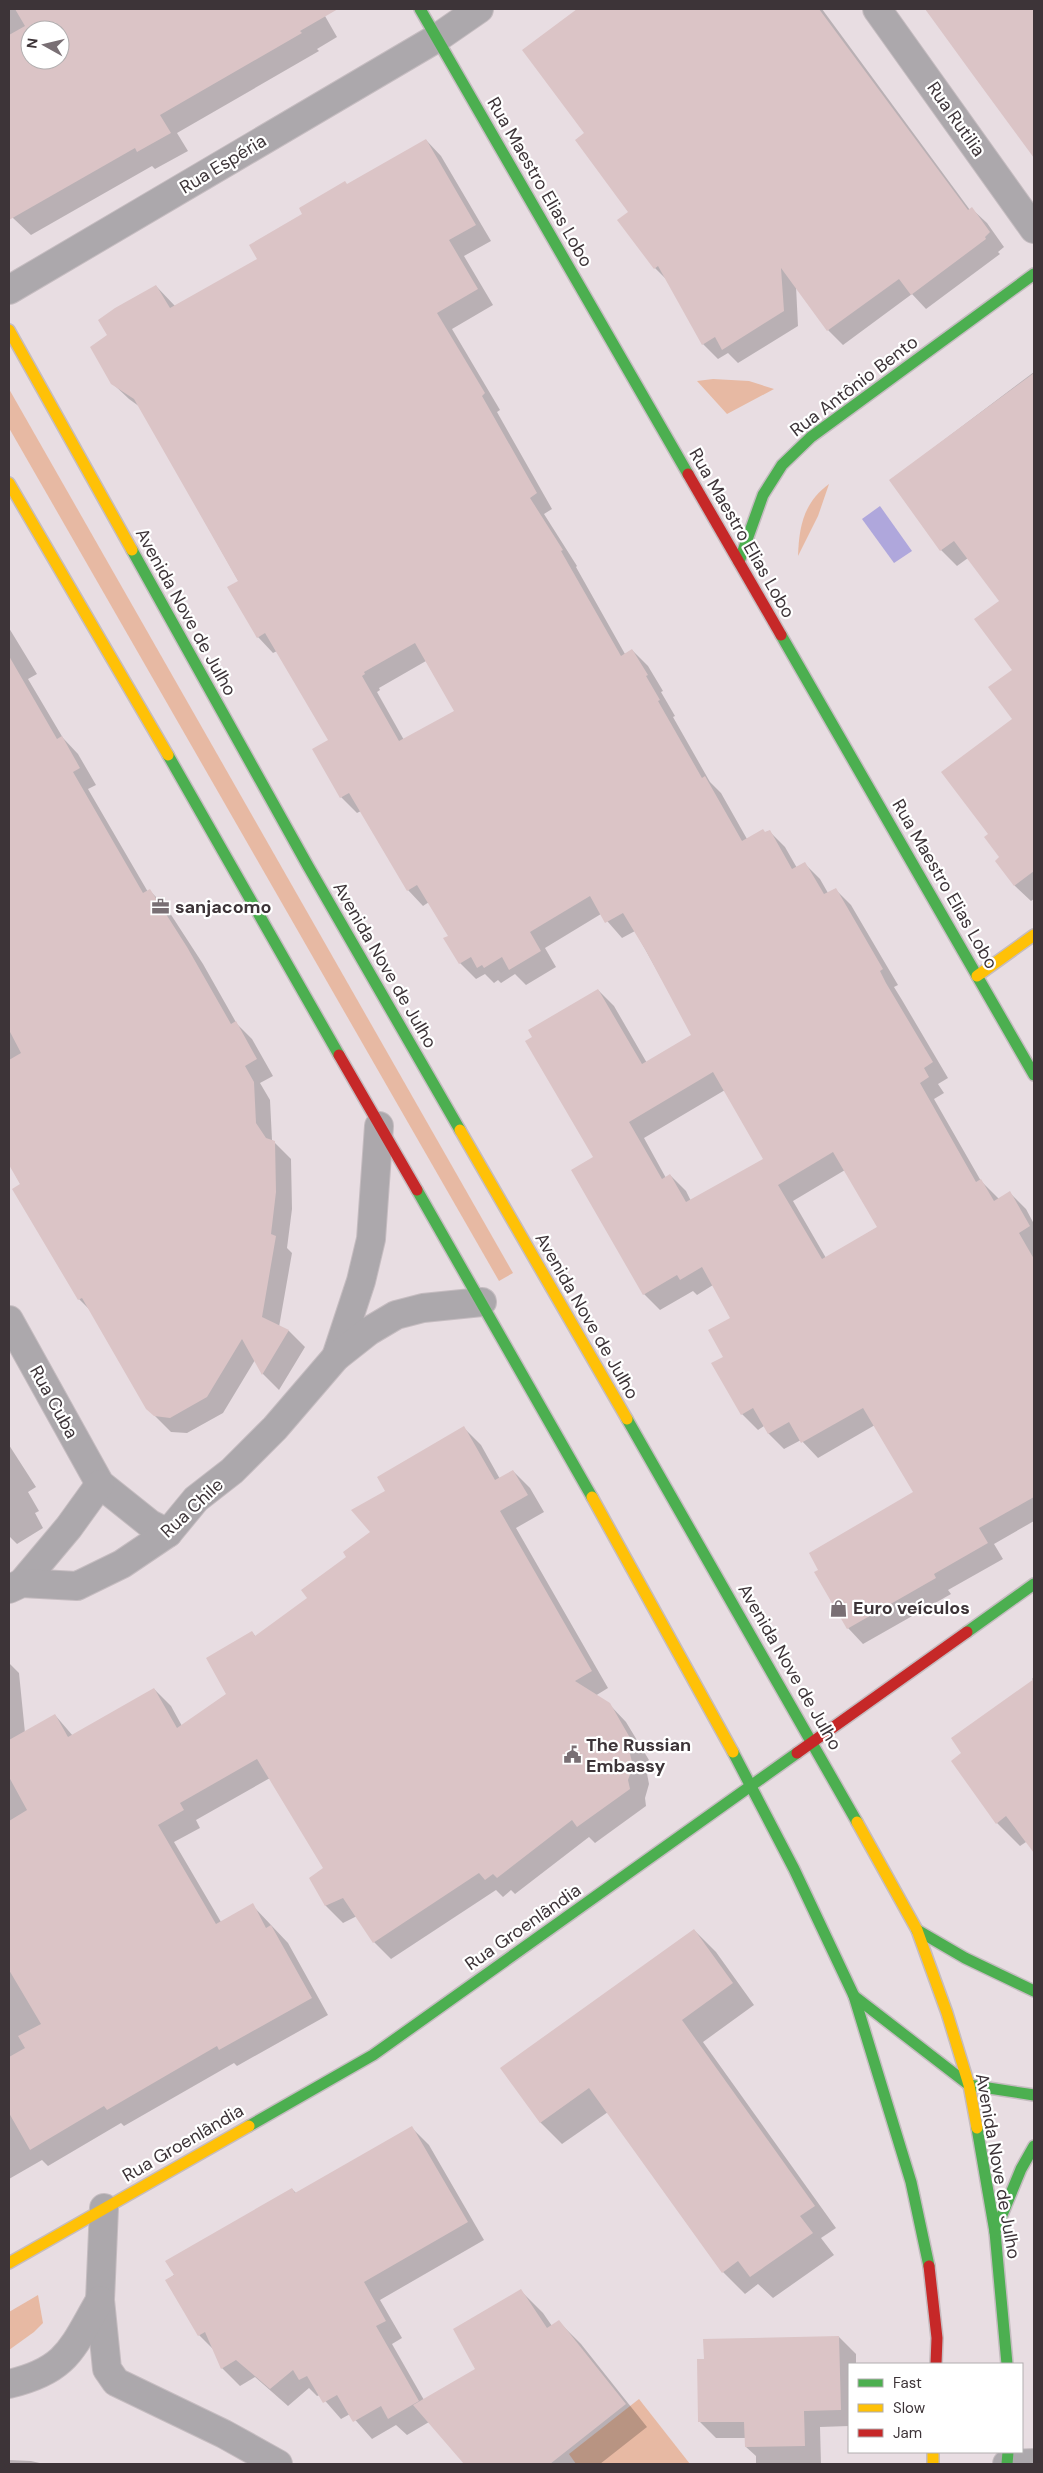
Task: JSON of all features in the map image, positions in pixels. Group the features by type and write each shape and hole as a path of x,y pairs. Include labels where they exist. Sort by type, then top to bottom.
{"main road":[{"name":"Rua Maestro Elias Lobo","path":"420,9 1034,1075"},
{"name":"Rua Antônio Bento","path":"739,562 763,496 782,465 810,437 1034,274"},
{"name":"Avenida Nove de Julho","path":"9,330 318,883 813,1742 917,1930 947,2013 969,2085 995,2232 1007,2363"},
{"path":"9,483 482,1302 752,1786 794,1869 854,1996 912,2182 928,2258 937,2338 936,2363"},
{"path":"977,976 1034,935"},
{"name":"Rua Groenlândia","path":"9,2263 373,2055 1034,1584"},
{"path":"917,1930 965,1958 1034,1991"},
{"path":"854,1996 969,2085 1034,2095"},
{"path":"995,2232 1034,2146"}],"street":[{"name":"Rua Espéria","path":"9,290 437,38 479,9"},
{"name":"Rua Rutilia","path":"877,9 1034,229"},
{"name":"Rua Chile","path":"336,1357 361,1280 371,1239 379,1126"},
{"name":"Rua Chile","path":"15,1586 77,1586 122,1564 168,1533 196,1499 232,1471 275,1428 336,1357 369,1330 396,1315 423,1308 482,1302"},
{"name":"Rua Cuba","path":"9,1320 100,1484 150,1524 168,1533"},
{"path":"15,1586 70,1527 100,1484"},
{"path":"104,2208 100,2300 107,2369 116,2382 224,2434 278,2464"},
{"path":"9,2384 34,2378 57,2364 77,2343 100,2300"},
{"path":"1007,2464 1034,2463"}],"shaded area":[{"path":"713,379 749,381 774,389 727,414 697,381"},
{"path":"9,389 513,1273 499,1281 9,428"},
{"path":"829,484 818,516 798,556 804,516 814,499"},
{"path":"880,506 912,551 894,563 862,519"},
{"path":"38,2295 43,2323 9,2350 9,2312"},
{"path":"639,2399 690,2464 576,2464 569,2454"}],"building":[{"path":"15,9 338,9 300,31 302,33 160,115 171,133 137,152 135,148 9,220 9,35 20,29 20,70 70,70 70,20 21,20"},
{"path":"577,9 819,9 968,210 972,207 990,232 985,237 986,239 911,295 899,279 827,331 781,268 784,311 722,350 715,337 702,345 658,266 654,269 617,220 628,212 575,140 584,133 522,50"},
{"path":"925,9 1034,9 1034,158 973,75"},
{"path":"426,139 476,225 449,240 478,289 437,313 485,393 482,396 537,493 530,498 563,550 561,551 621,656 632,649 648,675 646,676 660,700 658,701 702,778 705,776 742,841 763,829 765,832 770,830 792,869 805,862 824,894 836,888 883,969 880,971 886,983 933,1062 924,1068 929,1077 920,1083 976,1182 981,1179 994,1201 1010,1191 1030,1226 1019,1233 1034,1259 1034,1497 979,1528 988,1543 934,1574 936,1578 847,1629 814,1572 818,1570 809,1553 913,1492 863,1408 801,1443 789,1422 768,1434 753,1408 741,1415 711,1363 723,1357 708,1330 730,1318 702,1267 680,1280 677,1275 643,1295 571,1170 593,1157 525,1041 532,1037 528,1030 598,989 642,1064 691,1035 646,951 623,913 605,923 590,896 530,932 541,951 509,970 502,957 484,968 482,965 477,968 471,957 459,964 443,938 448,936 417,885 407,891 349,793 340,798 312,749 328,740 265,633 257,638 227,587 238,581 134,399 111,384 90,347 107,335 98,320 115,308 156,285 170,308 257,259 249,245 302,214 299,208 345,181 347,184","holes":["415,643 454,711 399,741 362,676 365,674 364,672","713,1072 763,1159 686,1202 670,1174 662,1179 629,1122","833,1152 877,1227 822,1259 778,1185"]},
{"path":"1034,373 1034,871 1014,886 995,861 999,857 984,837 988,834 941,772 1012,719 988,687 1012,670 974,619 999,601 954,541 940,551 889,480"},
{"path":"9,656 57,739 62,736 80,768 73,772 143,893 150,889 187,947 231,1024 236,1021 257,1059 245,1066 254,1082 256,1123 266,1138 275,1141 276,1192 271,1234 276,1236 262,1317 289,1330 262,1375 242,1339 207,1397 170,1418 154,1416 146,1409 82,1298 78,1300 12,1189 20,1184 9,1165 9,1060 21,1053 9,1030"},
{"path":"464,1426 495,1480 513,1470 528,1495 500,1511 592,1671 575,1681 610,1703 633,1743 628,1746 633,1766 628,1780 630,1789 577,1827 572,1820 497,1878 493,1874 485,1880 479,1873 373,1943 343,1898 325,1906 309,1878 323,1868 257,1759 180,1803 184,1810 158,1825 216,1924 253,1903 266,1928 271,1925 312,1998 219,2050 217,2046 107,2110 104,2106 30,2150 9,2113 9,2057 25,2048 18,2036 41,2024 9,1970 9,1821 27,1810 9,1777 9,1740 55,1714 68,1737 154,1688 177,1728 226,1694 206,1658 252,1631 255,1636 307,1598 301,1590 346,1557 343,1552 370,1532 351,1510 385,1491 377,1477"},
{"path":"1034,1679 1034,1853 1006,1816 996,1824 951,1761 961,1753 951,1738"},
{"path":"694,1929 733,1983 682,2020 815,2206 800,2216 813,2233 750,2277 738,2261 722,2273 589,2088 540,2123 500,2068"},
{"path":"412,2126 468,2222 364,2282 386,2321 376,2326 419,2401 388,2419 381,2406 353,2422 337,2395 323,2403 307,2376 299,2380 293,2370 270,2389 236,2360 221,2369 205,2332 198,2336 165,2280 174,2275 165,2261 292,2188 295,2193"},
{"path":"521,2289 547,2328 559,2320 626,2404 550,2464 464,2464 413,2405 475,2369 453,2329"},
{"path":"839,2336 841,2410 804,2411 805,2446 745,2447 744,2422 698,2422 697,2359 704,2359 703,2339"}],"traffic: fast":[{"path":"420,9 688,474"},
{"path":"739,562 763,495 782,465 811,437 1034,274"},
{"path":"132,550 308,866 460,1130"},
{"path":"781,635 1034,1075"},
{"path":"168,755 339,1055"},
{"path":"417,1190 592,1497"},
{"path":"627,1419 857,1822"},
{"path":"967,1632 1034,1584"},
{"path":"733,1752 794,1869 854,1996 911,2182 929,2266"},
{"path":"249,2126 373,2055 797,1753"},
{"path":"917,1930 965,1958 1034,1991"},
{"path":"854,1996 969,2085 1034,2095"},
{"path":"977,2128 995,2232 1007,2363"},
{"path":"995,2232 1021,2169 1034,2146"},
{"path":"1007,2464 1008,2453"}],"traffic: slow":[{"path":"9,330 132,550"},
{"path":"9,483 168,755"},
{"path":"977,976 1034,935"},
{"path":"460,1130 627,1419"},
{"path":"592,1497 733,1752"},
{"path":"857,1822 917,1930 947,2013 969,2085 977,2128"},
{"path":"9,2263 249,2126"},
{"path":"933,2453 933,2464"}],"traffic: jam":[{"path":"688,474 781,635"},
{"path":"339,1055 417,1190"},
{"path":"797,1753 967,1632"},
{"path":"929,2266 937,2338 936,2363"}],"place":[{"name":"sanjacomo","path":"161,907"},
{"name":"Euro veículos","path":"839,1608"},
{"name":"The Russian Embassy","path":"572,1755"}]}
